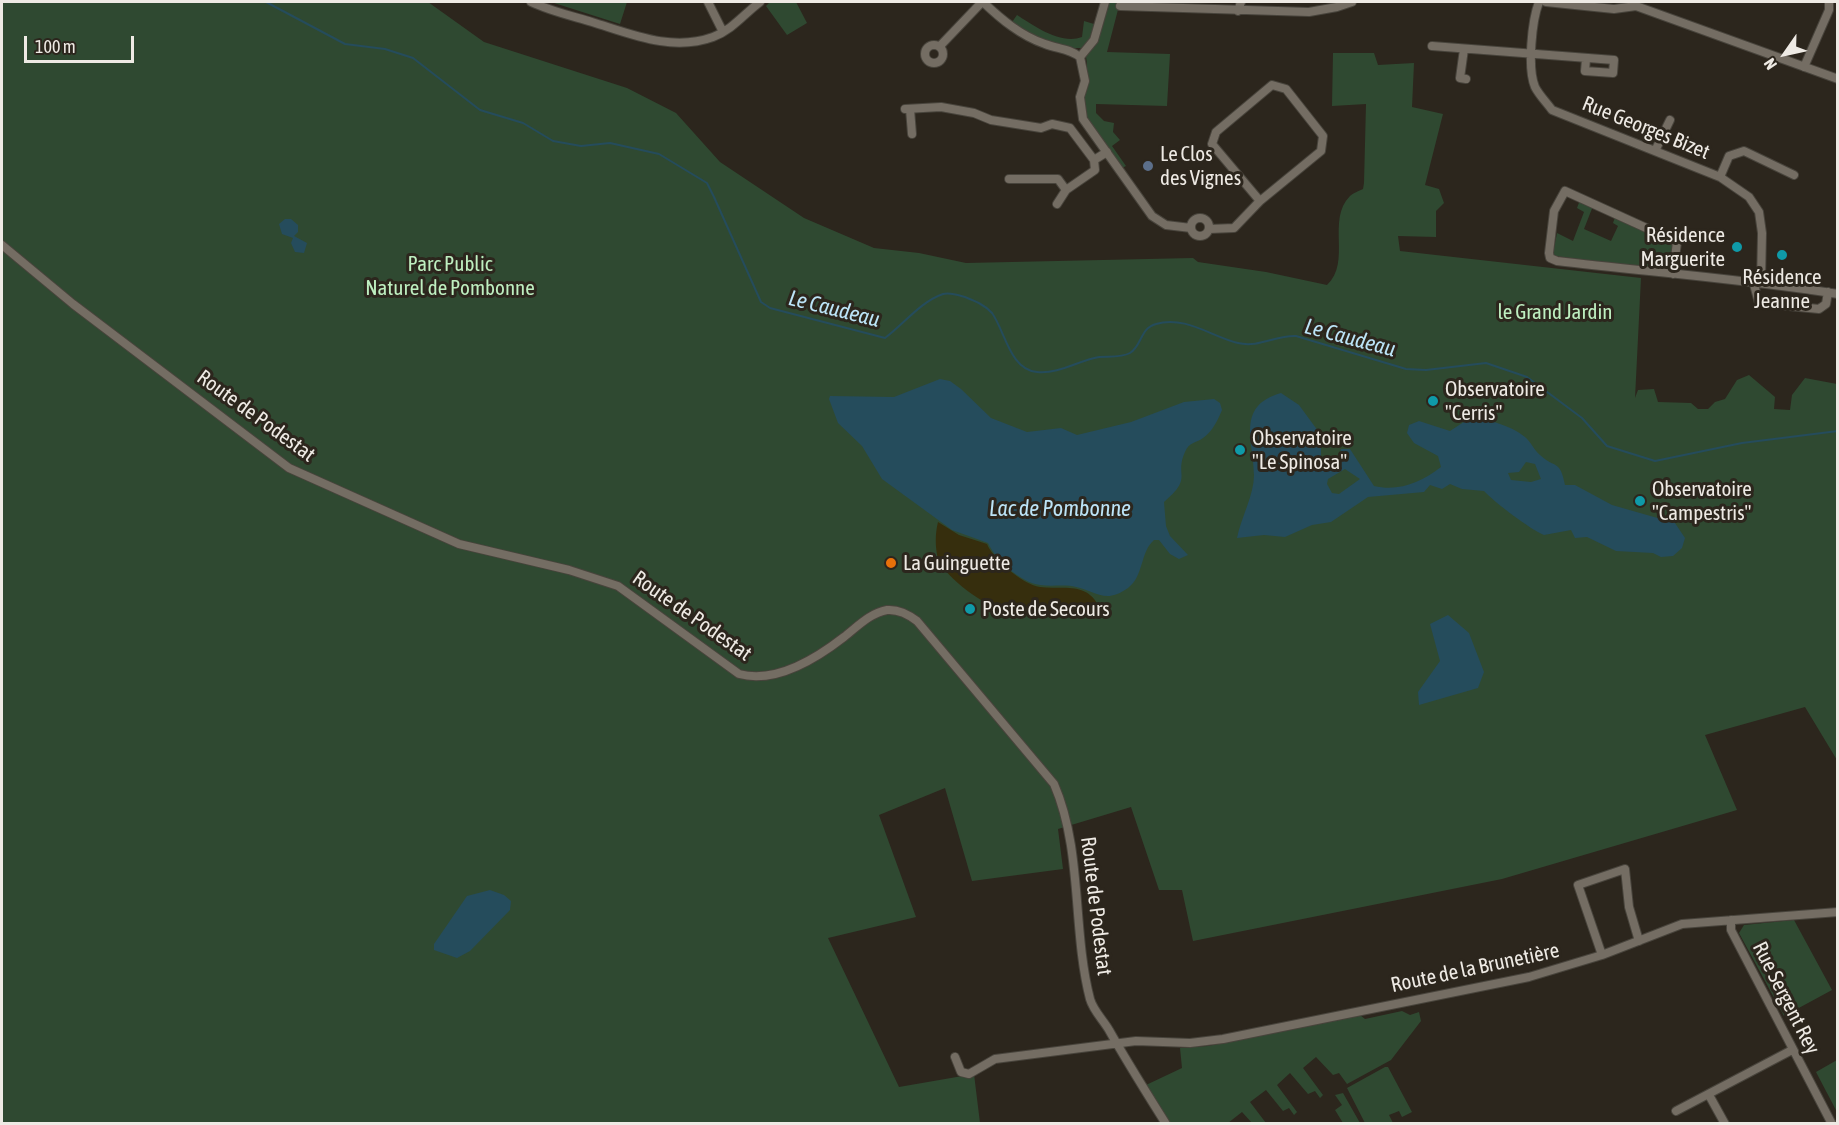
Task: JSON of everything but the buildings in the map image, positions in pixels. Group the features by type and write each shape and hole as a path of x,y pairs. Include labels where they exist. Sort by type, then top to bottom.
{"street":[{"path":"531,2 647,39 668,43 706,39 723,32 760,2"},
{"path":"708,2 723,32"},
{"path":"940,46 982,2 1007,24 1028,37 1072,51 1080,57 1085,81 1080,97 1083,119 1152,216 1166,225 1191,228 1200,236 1206,234 1209,229 1207,221 1199,218 1194,220 1191,228"},
{"path":"1080,57 1094,40 1105,2"},
{"path":"1238,11 1241,2"},
{"path":"1120,6 1162,5 1238,11 1309,12 1352,2"},
{"name":"Rue Georges Bizet","path":"1539,2 1533,27 1531,72 1536,88 1552,110 1720,177 1749,197 1759,212 1762,233 1757,281"},
{"path":"1546,2 1614,9 1637,4 1838,79"},
{"path":"1804,67 1829,10 1829,2"},
{"path":"1432,46 1586,59"},
{"path":"1464,49 1460,78 1466,79"},
{"path":"1209,229 1234,228 1260,201 1321,152 1323,136 1286,89 1272,86 1216,132 1212,144 1260,201"},
{"path":"912,134 908,109 940,107 975,113 992,120 1041,128 1052,124 1070,128 1094,160 1095,170 1066,190 1057,204"},
{"path":"1654,151 1670,120"},
{"path":"1720,177 1729,156 1744,151 1794,175"},
{"path":"1094,160 1107,152"},
{"path":"1009,179 1058,178 1066,190"},
{"path":"1673,274 1677,242 1565,191 1554,211 1550,258 1673,274 1757,281 1838,294"},
{"name":"Route de Podestat","path":"2,245 73,304 289,468 459,544 569,570 618,586 739,674 756,677 808,661 823,654 870,616 880,612 899,611 917,621 1054,784 1063,804 1073,858 1086,980 1091,1002 1166,1124"},
{"path":"1757,281 1759,303 1818,309 1826,304 1828,292"},
{"path":"1602,955 1578,885 1625,869 1629,907 1639,941"},
{"name":"Route de la Brunetière","path":"955,1057 961,1072 969,1074 995,1059 1082,1047 1117,1046 1136,1041 1190,1043 1223,1039 1529,977 1602,955 1682,924 1838,912"},
{"name":"Rue Sergent Rey","path":"1731,920 1731,930 1832,1124"},
{"path":"1676,1111 1792,1050"},
{"path":"1709,1095 1725,1124"}],"green space":[{"path":"2,2 428,2 484,42 627,88 676,113 720,162 804,218 874,248 919,253 966,263 1193,258 1198,262 1266,272 1327,285 1338,265 1340,217 1343,206 1351,195 1363,189 1364,183 1366,104 1332,106 1333,53 1374,53 1378,65 1414,63 1412,107 1443,114 1425,185 1439,189 1444,203 1436,211 1436,237 1398,236 1400,251 1641,278 1635,398 1638,390 1654,389 1658,402 1691,403 1698,409 1708,409 1715,402 1725,399 1737,380 1749,375 1775,397 1774,409 1790,410 1792,395 1805,378 1837,384 1837,760 1805,707 1705,735 1737,810 1502,879 1193,941 1182,890 1159,890 1131,807 1058,829 1063,869 972,881 945,788 879,815 916,917 828,938 899,1087 974,1074 980,1123 2,1124"},
{"path":"551,2 627,2 620,24"},
{"path":"770,2 796,2 807,23 787,35 766,6"},
{"path":"1109,2 1120,2 1107,52 1170,54 1167,106 1096,104 1096,113 1104,121 1114,123 1113,132 1120,140 1112,146 1126,166 1122,168 1094,130 1083,108 1087,71 1086,57 1097,41"},
{"path":"1017,15 1048,33 1074,39 1082,37 1084,21 1094,24 1092,37 1081,48 1063,46 1036,36 1012,22"},
{"path":"1580,200 1593,206 1584,229 1611,241 1618,226 1613,223 1615,217 1646,230 1645,236 1660,242 1663,238 1674,243 1670,271 1555,256 1553,253 1557,233 1573,241 1584,212 1577,208"},
{"path":"1794,920 1832,990 1784,1016 1739,933 1744,925"},
{"path":"1402,1011 1410,1015 1419,1012 1421,1021 1391,1060 1347,1084 1339,1073 1333,1075 1316,1057 1303,1068 1323,1095 1320,1098 1315,1091 1308,1094 1290,1073 1277,1085 1297,1112 1294,1115 1289,1108 1283,1111 1266,1090 1250,1102 1266,1123 1252,1123 1242,1112 1228,1123 1170,1123 1146,1085 1182,1068 1180,1048 1208,1046 1360,1015 1365,1019"},
{"path":"1837,1060 1837,1112 1816,1072"},
{"path":"1388,1067 1412,1112 1402,1117 1399,1111 1389,1115 1393,1123 1365,1123 1347,1088"},
{"path":"1343,1093 1360,1123 1343,1123 1335,1110 1342,1105 1335,1095"}],"sand":[{"path":"938,522 959,535 987,544 995,557 1025,581 1040,587 1072,588 1087,592 1098,605 1078,613 1062,614 1022,605 994,606 988,604 962,587 941,565 936,545"}],"water":[{"path":"285,219 291,219 298,225 298,232 294,236 307,243 304,253 295,252 291,243 293,238 282,234 279,224"},
{"name":"Lac de Pombonne","path":"940,379 950,381 961,389 991,418 1027,432 1061,428 1077,435 1131,422 1184,402 1214,399 1220,403 1222,410 1217,422 1203,438 1191,444 1187,449 1182,460 1181,482 1164,502 1166,526 1170,536 1188,555 1179,559 1170,554 1159,540 1154,540 1146,551 1140,571 1133,583 1120,593 1107,596 1072,586 1045,586 1025,580 996,556 988,543 952,530 882,479 862,446 838,423 829,399 830,396 894,397"},
{"path":"1281,393 1299,405 1321,435 1321,462 1339,459 1341,449 1350,449 1374,486 1383,488 1410,484 1441,467 1438,456 1414,443 1407,433 1409,425 1419,421 1450,431 1473,416 1500,424 1525,437 1540,455 1559,468 1565,485 1575,485 1612,505 1675,523 1685,538 1682,548 1673,556 1661,557 1653,553 1616,551 1587,537 1575,538 1571,530 1544,535 1512,515 1484,491 1462,489 1450,484 1442,489 1430,485 1424,492 1368,497 1331,522 1312,525 1285,537 1264,535 1237,538 1250,498 1254,475 1250,438 1252,416 1257,407 1267,399","holes":["1526,462 1535,464 1541,479 1531,482 1511,480 1508,473 1519,472","1345,469 1360,479 1339,494 1332,493 1327,484 1328,479"]},
{"path":"1448,615 1469,633 1484,672 1478,688 1419,705 1418,692 1440,661 1430,624"},
{"path":"490,890 504,895 511,901 510,910 470,951 457,958 434,950 434,944 467,896"}],"waterway":[{"name":"Le Caudeau","path":"266,2 345,44 385,49 413,58 480,110 523,123 553,141 581,146 610,143 659,154 707,183 761,302 770,308 885,338 927,302 943,294 957,295 983,305 989,310 997,321 1014,357 1028,370 1037,372 1053,371 1099,357 1126,355 1134,350 1147,329 1167,322 1188,324 1228,340 1246,344 1296,336 1406,369 1426,370 1486,363 1527,377 1582,418 1607,446 1655,461 1742,443 1838,431"}],"place":[{"name":"Le Clos des Vignes","path":"1148,166"},
{"name":"Résidence Marguerite","path":"1737,247"},
{"name":"Résidence Jeanne","path":"1782,255"},
{"name":"Observatoire \"Cerris\"","path":"1433,401"},
{"name":"Observatoire \"Le Spinosa\"","path":"1240,450"},
{"name":"Observatoire \"Campestris\"","path":"1640,501"},
{"name":"La Guinguette","path":"891,563"},
{"name":"Poste de Secours","path":"970,609"}],"park label":[{"name":"Parc Public Naturel de Pombonne","path":"450,276"},
{"name":"le Grand Jardin","path":"1555,312"}]}
